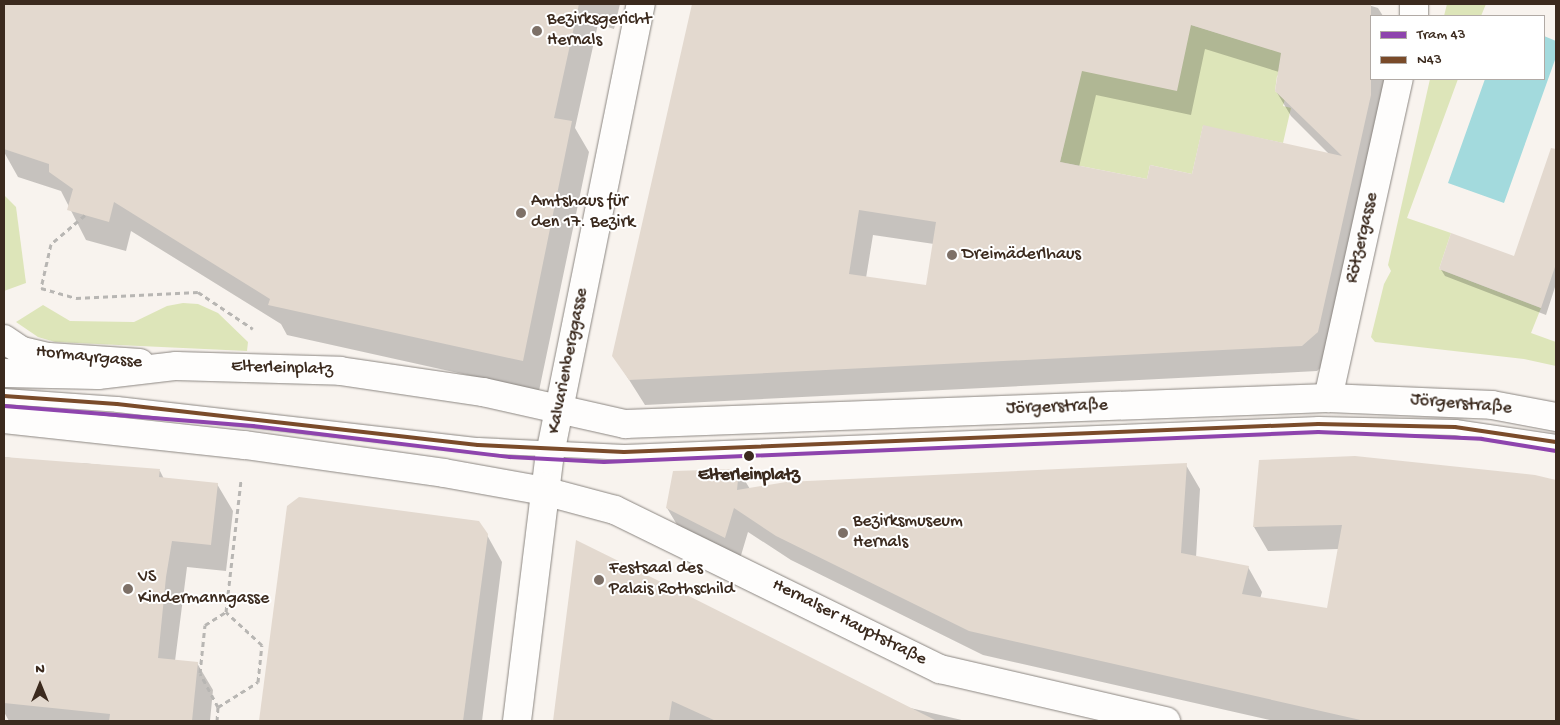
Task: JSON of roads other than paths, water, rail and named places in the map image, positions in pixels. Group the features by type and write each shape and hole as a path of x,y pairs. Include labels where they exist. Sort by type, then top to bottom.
{"main road":[{"name":"Kalvarienberggasse","path":"517,721 544,491 558,407 640,4"},
{"name":"Rötzergasse","path":"1328,398 1400,80"},
{"name":"Hormayrgasse","path":"4,340 22,350 49,357 176,366"},
{"name":"Elterleinplatz","path":"4,373 98,375 176,366 340,371 558,407"},
{"name":"Jörgerstraße","path":"558,407 625,424 1328,398 1492,405 1556,418"},
{"path":"4,419 245,445 444,473 544,491"},
{"name":"Hernalser Hauptstraße","path":"544,491 615,510 940,669 1166,721"}],"lane":[{"path":"4,396 117,404 478,445 624,452 1318,424 1456,427 1556,442"}],"water":[{"path":"1545,36 1556,41 1556,57 1504,203 1448,183 1485,80 1545,80"}],"tram line":[{"name":"43","path":"4,406 253,426 510,457 604,462 1318,432 1482,439 1556,451"}],"place":[{"name":"Bezirksgericht Hernals","path":"537,31"},
{"name":"Amtshaus für den 17. Bezirk","path":"521,213"},
{"name":"Dreimäderlhaus","path":"952,255"},
{"name":"Elterleinplatz","path":"749,456"},
{"name":"Bezirksmuseum Hernals","path":"843,533"},
{"name":"Festsaal des Palais Rothschild","path":"599,580"},
{"name":"VS Kindermanngasse","path":"128,589"}]}
